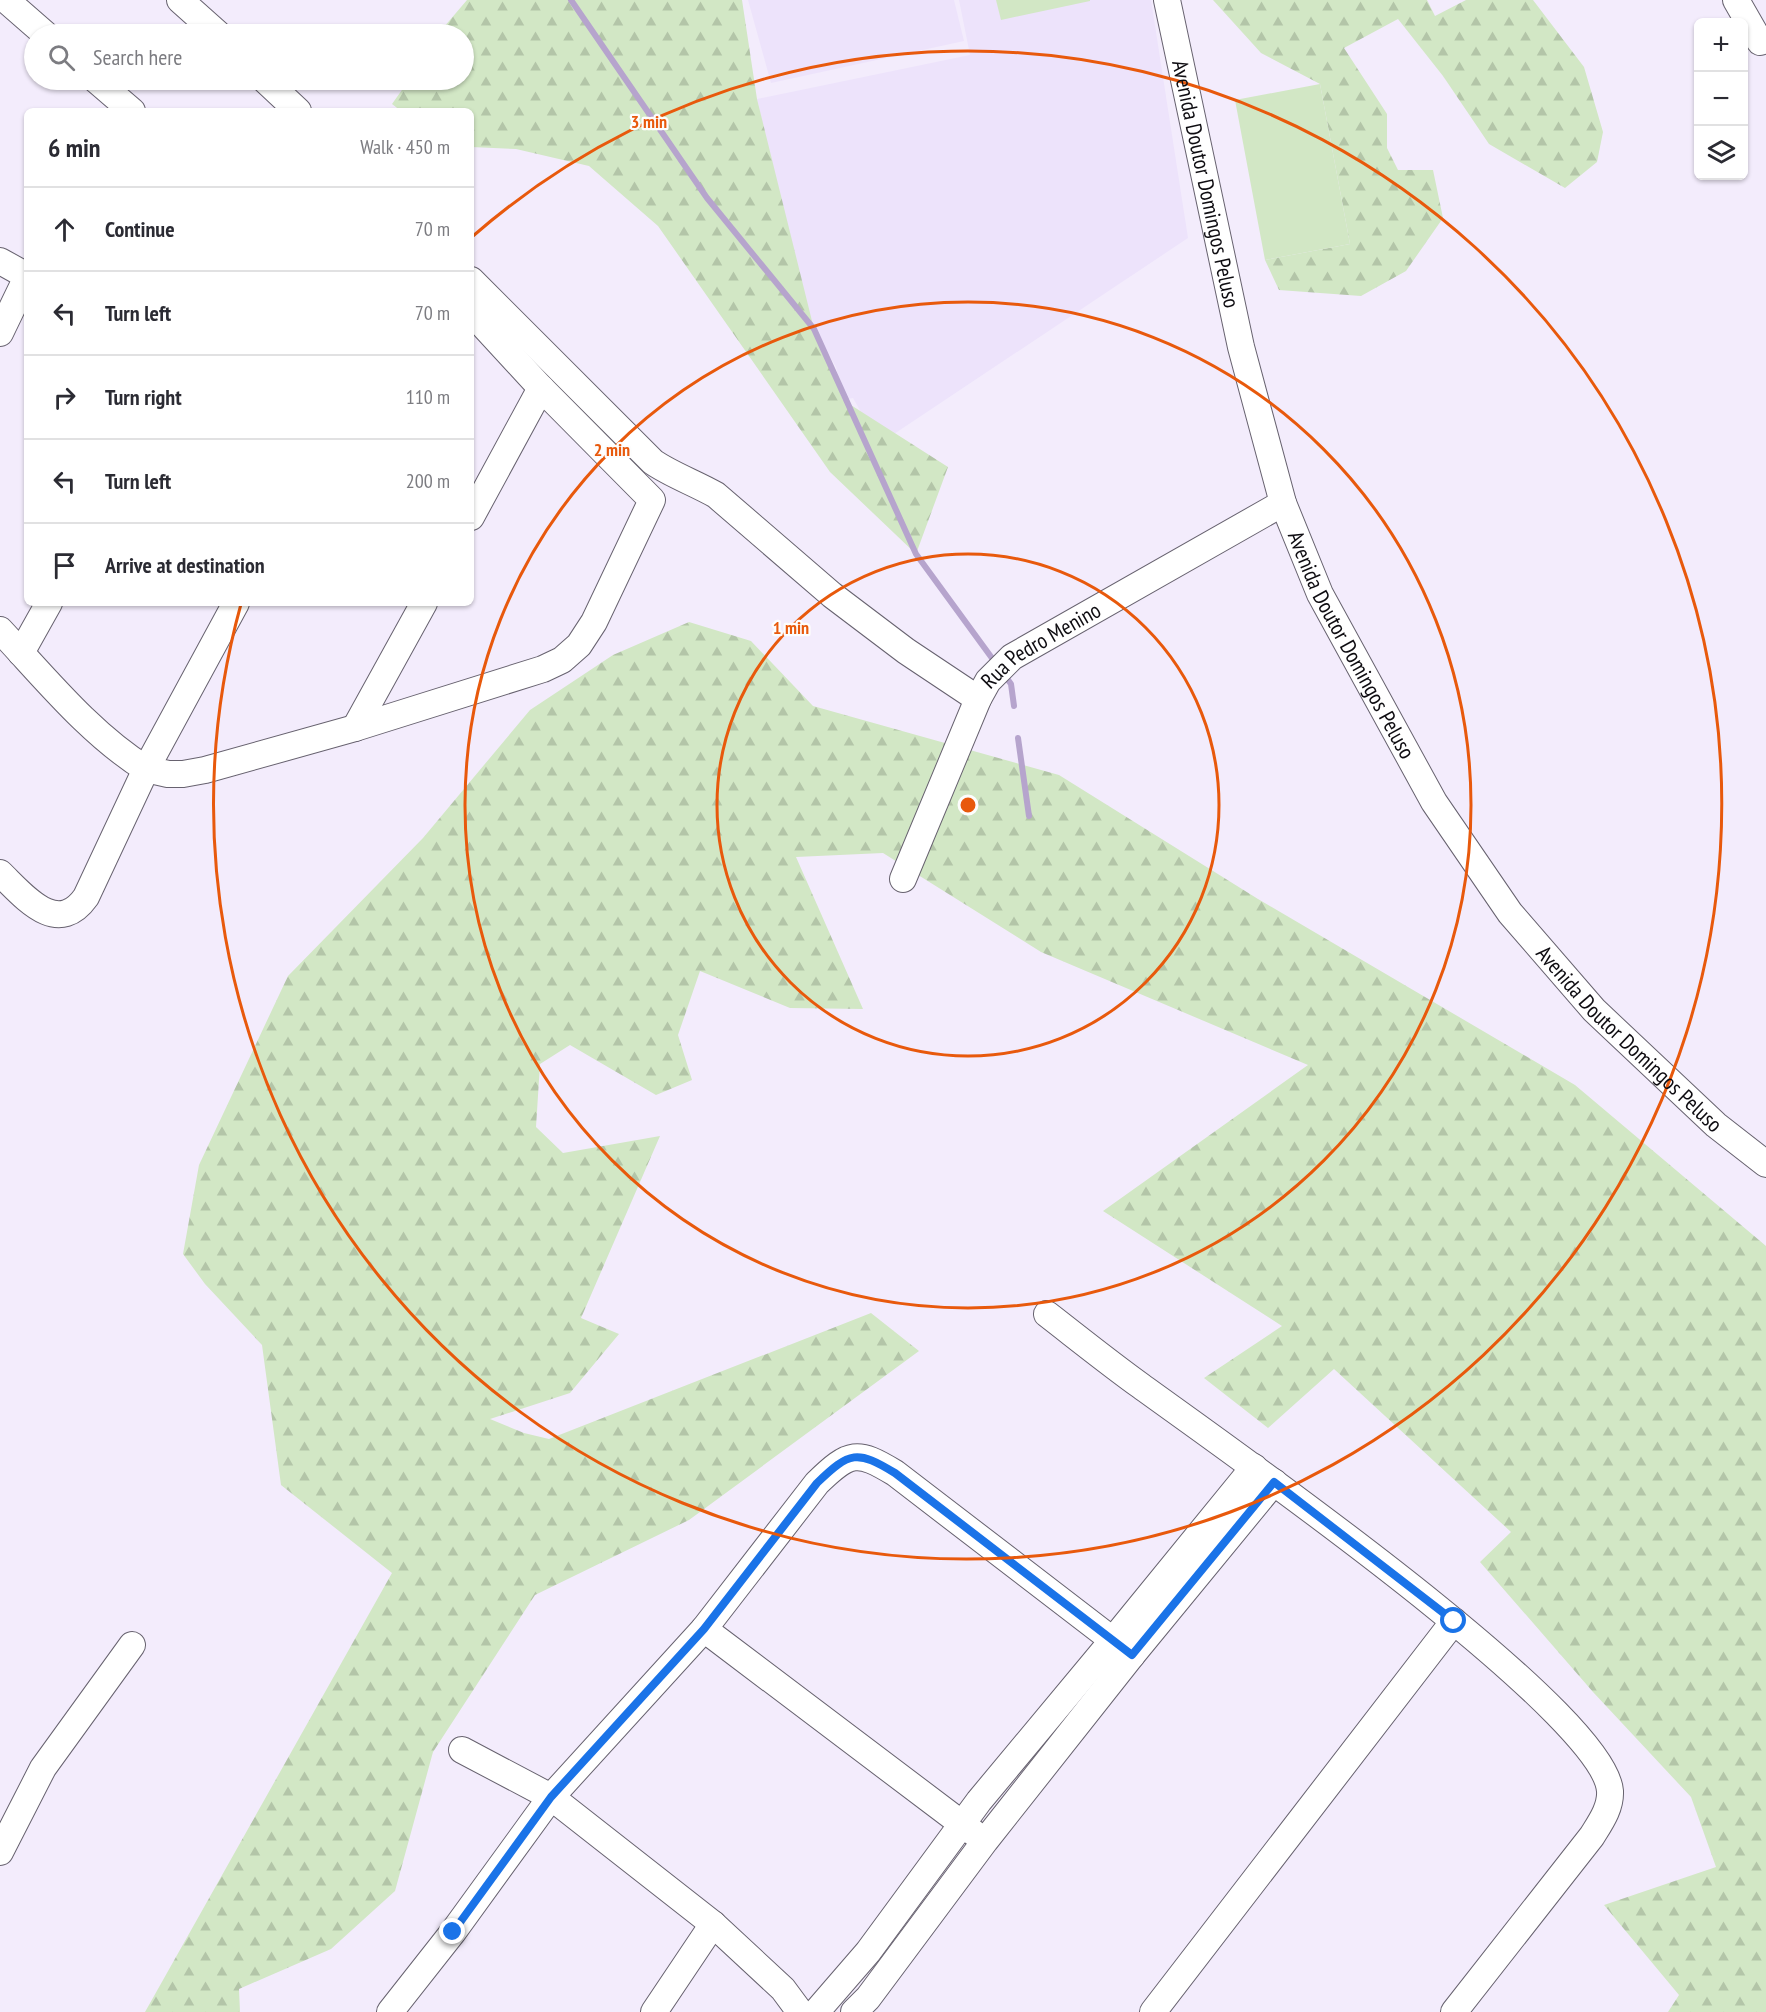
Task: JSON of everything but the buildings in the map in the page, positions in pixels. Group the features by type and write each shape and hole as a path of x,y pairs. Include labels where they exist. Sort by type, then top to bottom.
{"street":[{"path":"6,0 34,24"},
{"path":"180,0 207,24"},
{"name":"Avenida Doutor Domingos Peluso","path":"1167,0 1241,347 1283,503 1320,594 1434,802 1510,913 1594,1010 1716,1125 1766,1164"},
{"path":"1736,0 1760,42 1766,40"},
{"path":"108,90 129,108"},
{"path":"276,90 295,108"},
{"path":"0,261 24,275"},
{"path":"0,333 24,283"},
{"path":"474,283 598,405 652,462 667,472 697,484 716,495 832,595 906,651 983,690"},
{"path":"474,315 652,500"},
{"path":"474,512 542,388"},
{"path":"0,630 122,754 146,769 168,774 205,770 355,728 543,669 562,660 579,645 594,622 667,472"},
{"name":"Rua Pedro Menino","path":"903,879 983,690 1012,657 1283,503"},
{"path":"21,652 47,606"},
{"path":"0,873 31,903 45,912 57,915 68,914 78,907 86,897 146,769 234,606"},
{"path":"355,728 422,606"},
{"path":"1047,1314 1138,1384 1264,1474 1454,1621 1554,1710 1581,1738 1602,1768 1610,1790 1606,1812 1592,1836 1454,2012"},
{"path":"390,2012 453,1932 551,1797 704,1629 817,1483 833,1467 848,1458 860,1456 873,1460 895,1473 1123,1648"},
{"path":"854,2012 881,1981 1123,1648 1264,1474"},
{"path":"1153,2012 1454,1621"},
{"path":"704,1629 961,1825 985,1840"},
{"path":"0,1852 43,1768 132,1645"},
{"path":"462,1750 551,1797 713,1924 783,1989 816,2012 868,1952 961,1825 1123,1648"},
{"path":"654,2012 713,1924"}],"shaded area":[{"path":"748,0 954,0 964,41 771,83"},
{"path":"959,0 1151,0 1188,238 879,444 853,398 843,400 836,367 804,311 757,99 970,55"}],"green space":[{"path":"467,0 742,0 757,99 814,329 843,400 948,467 916,554 830,472 658,226 589,166 516,149 474,147 474,108 397,108 392,104 402,90 474,90 474,24 447,24"},
{"path":"996,0 1090,0 1090,1 1001,20"},
{"path":"1213,0 1427,0 1435,16 1466,0 1533,0 1584,67 1603,132 1597,162 1565,188 1489,144 1443,76 1398,19 1344,48 1387,114 1387,148 1398,170 1433,170 1443,218 1406,271 1361,296 1279,290 1265,260 1350,244 1320,84 1261,53"},
{"path":"1320,84 1350,244 1265,260 1235,100"},
{"path":"689,622 751,641 813,706 1059,775 1258,899 1575,1085 1766,1246 1766,2012 1668,2012 1679,1995 1604,1905 1716,1867 1691,1797 1593,1692 1480,1562 1511,1532 1334,1369 1268,1428 1204,1378 1282,1326 1103,1211 1308,1065 1041,952 883,853 796,857 863,1009 790,1008 700,971 678,1035 692,1080 656,1095 570,1045 540,1064 536,1127 563,1153 660,1136 581,1318 619,1334 570,1393 490,1419 524,1433 549,1439 871,1313 919,1351 689,1520 535,1595 433,1752 395,1891 331,1949 239,1989 240,2012 145,2012 392,1573 281,1485 262,1345 205,1284 183,1254 199,1165 288,976 423,838 530,710 613,655"}],"waterway":[{"path":"571,0 707,198 814,329 916,554 997,665"},
{"path":"1003,673 1011,684 1014,706"},
{"path":"1018,738 1029,816"}],"route":[{"path":"453,1932 551,1797 704,1629 817,1483 833,1467 848,1458 860,1456 873,1460 895,1473 1132,1655 1274,1482 1454,1621"}]}
